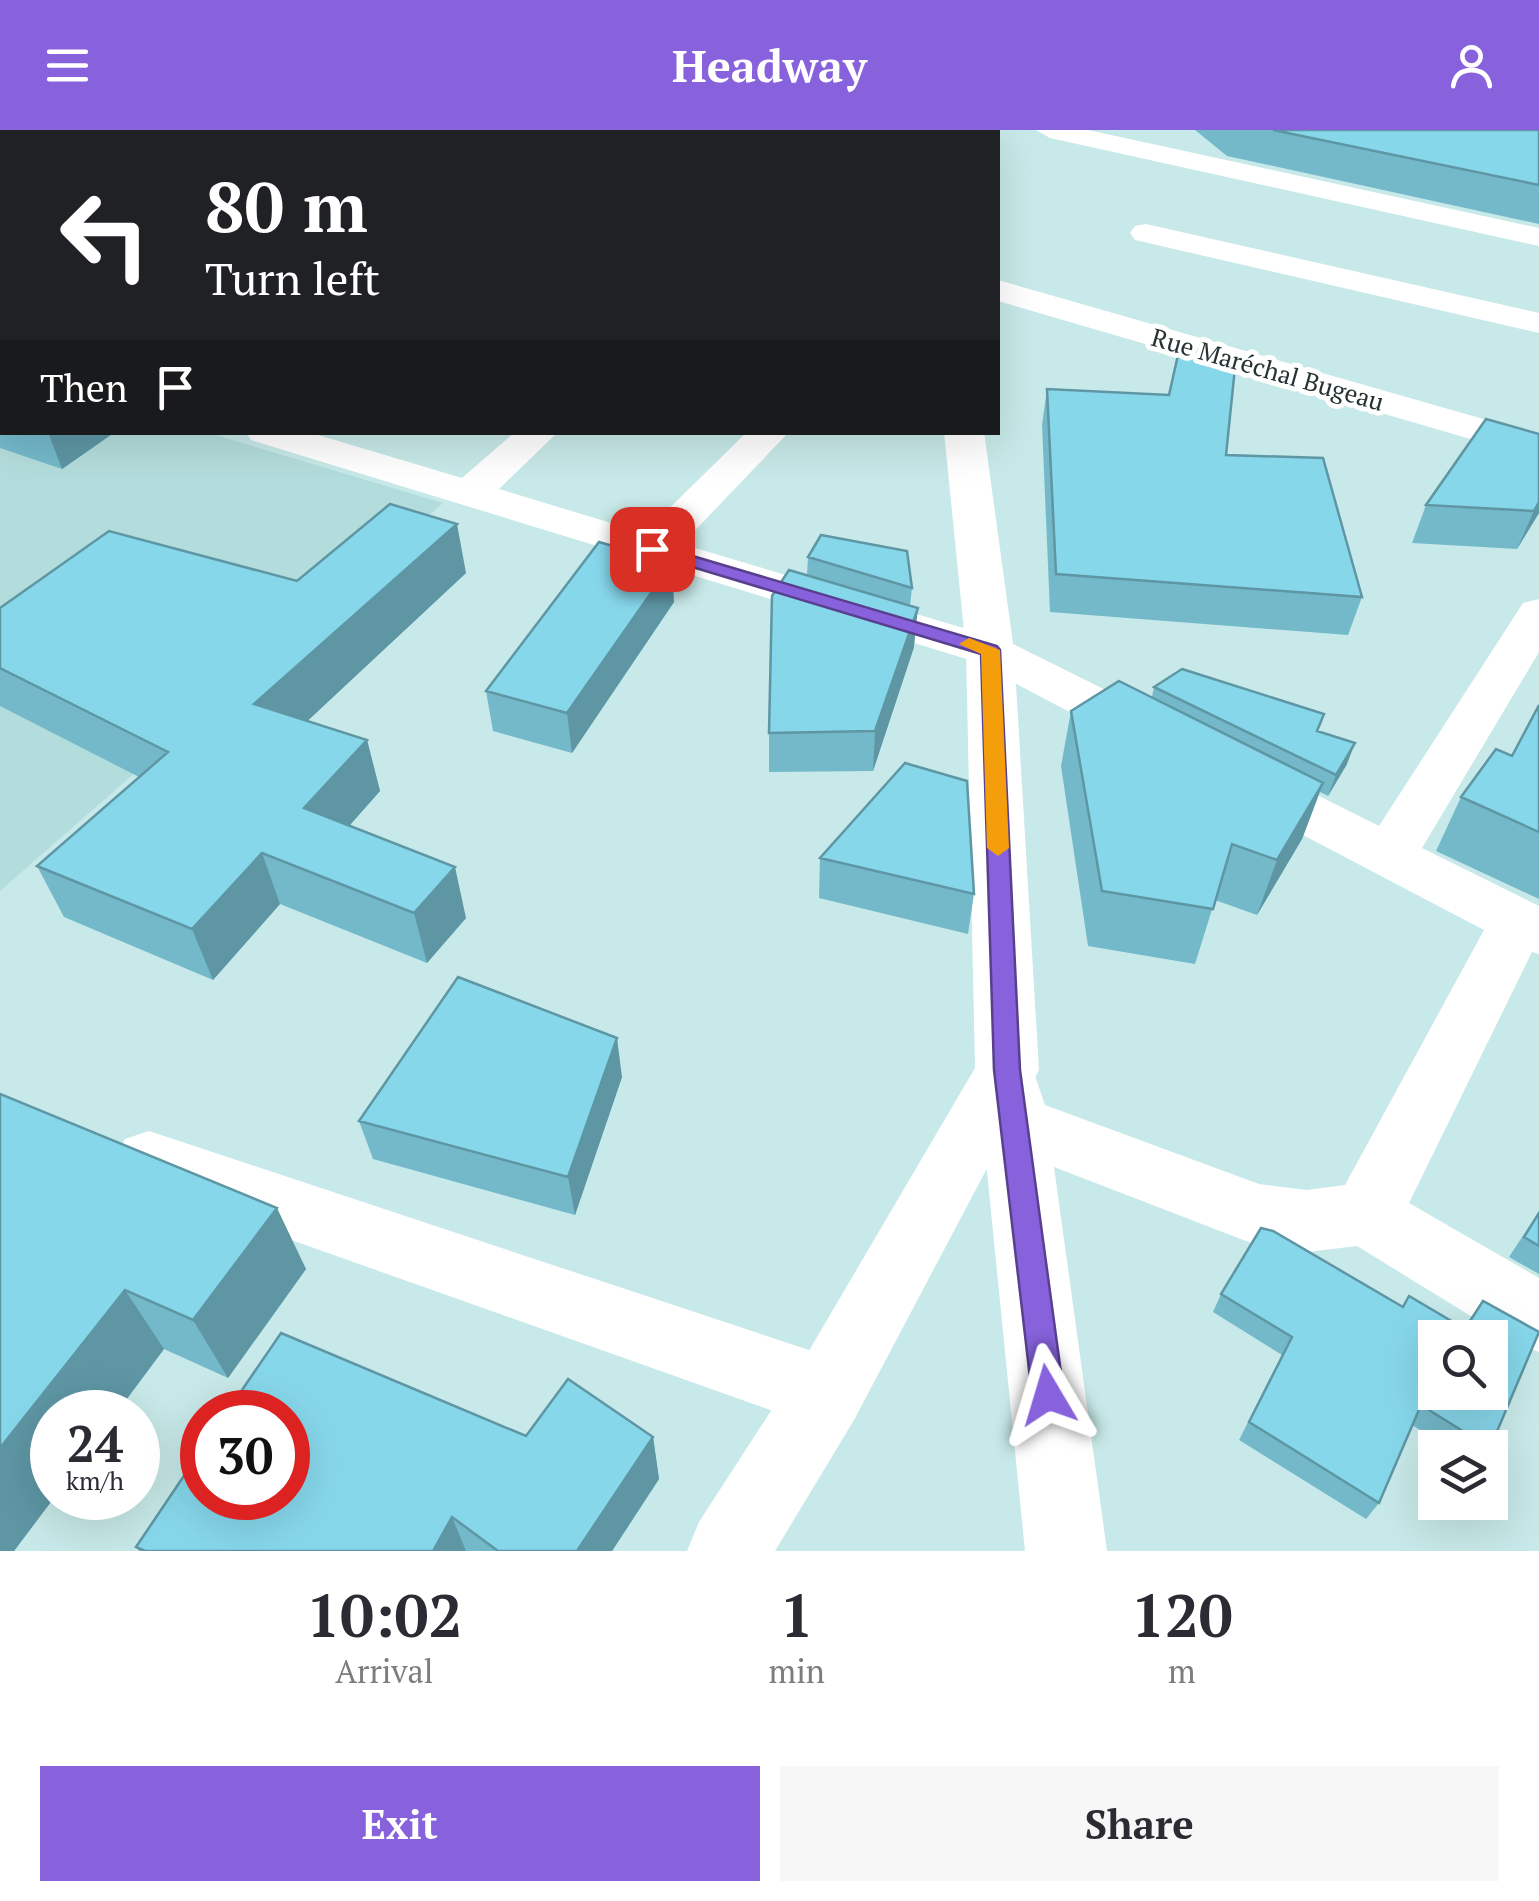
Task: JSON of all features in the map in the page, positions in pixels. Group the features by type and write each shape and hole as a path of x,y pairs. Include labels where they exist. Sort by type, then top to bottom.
{"street":[{"path":"1050,130 1539,237"},
{"path":"1196,160 1224,132"},
{"path":"1146,234 1539,323"},
{"name":"Rue Maréchal Bugeau","path":"1000,291 1539,447"},
{"path":"275,435 990,650 1528,927 1365,1214"},
{"path":"469,494 536,435"},
{"path":"652,549 767,435"},
{"path":"964,435 990,650 1012,1096 1066,1551"},
{"path":"1390,856 1539,613"},
{"path":"1012,1096 1259,1214 1307,1221 1365,1214 1539,1317"},
{"path":"728,1551 1012,1096"},
{"path":"94,1141 828,1393"}],"shaded area":[{"path":"0,435 216,435 443,503 0,891"}],"building":[{"path":"1273,130 1539,130 1539,185"},
{"path":"1180,346 1236,358 1226,455 1323,458 1362,597 1056,574 1047,389 1169,395"},
{"path":"1486,419 1539,434 1539,502 1534,511 1426,505"},
{"path":"390,504 457,524 254,704 367,740 304,808 455,867 414,913 262,853 192,929 37,866 168,752 0,668 0,608 109,531 297,581"},
{"path":"821,535 907,551 912,588 808,557"},
{"path":"599,542 672,563 567,713 486,691"},
{"path":"789,570 918,608 875,731 769,733 772,596"},
{"path":"1182,669 1324,714 1317,731 1355,743 1336,775 1154,687"},
{"path":"1119,681 1323,783 1277,860 1232,844 1213,909 1102,891 1071,711"},
{"path":"1539,705 1539,832 1461,797 1496,749 1512,756"},
{"path":"905,763 967,781 974,894 820,858"},
{"path":"458,977 617,1038 568,1177 359,1121"},
{"path":"0,1094 277,1208 193,1320 125,1290 46,1390 30,1390 30,1410 0,1448"},
{"path":"1539,1213 1539,1246 1524,1237"},
{"path":"1261,1228 1273,1231 1403,1307 1409,1296 1450,1320 1418,1320 1419,1410 1379,1503 1249,1422 1292,1337 1221,1294"},
{"path":"1483,1301 1539,1332 1508,1405 1508,1320 1471,1320"},
{"path":"281,1333 526,1436 568,1379 653,1437 577,1551 498,1551 452,1517 433,1551 145,1551 136,1547 154,1520 160,1520 160,1511 180,1482 180,1520 310,1520 310,1390 242,1390"},
{"path":"1429,1410 1506,1410 1498,1430 1461,1430"}],"slow traffic":[{"path":"969,644 990,650 998,848"}],"route":[{"path":"652,549 990,650 1007,1070 1048,1395"}]}
